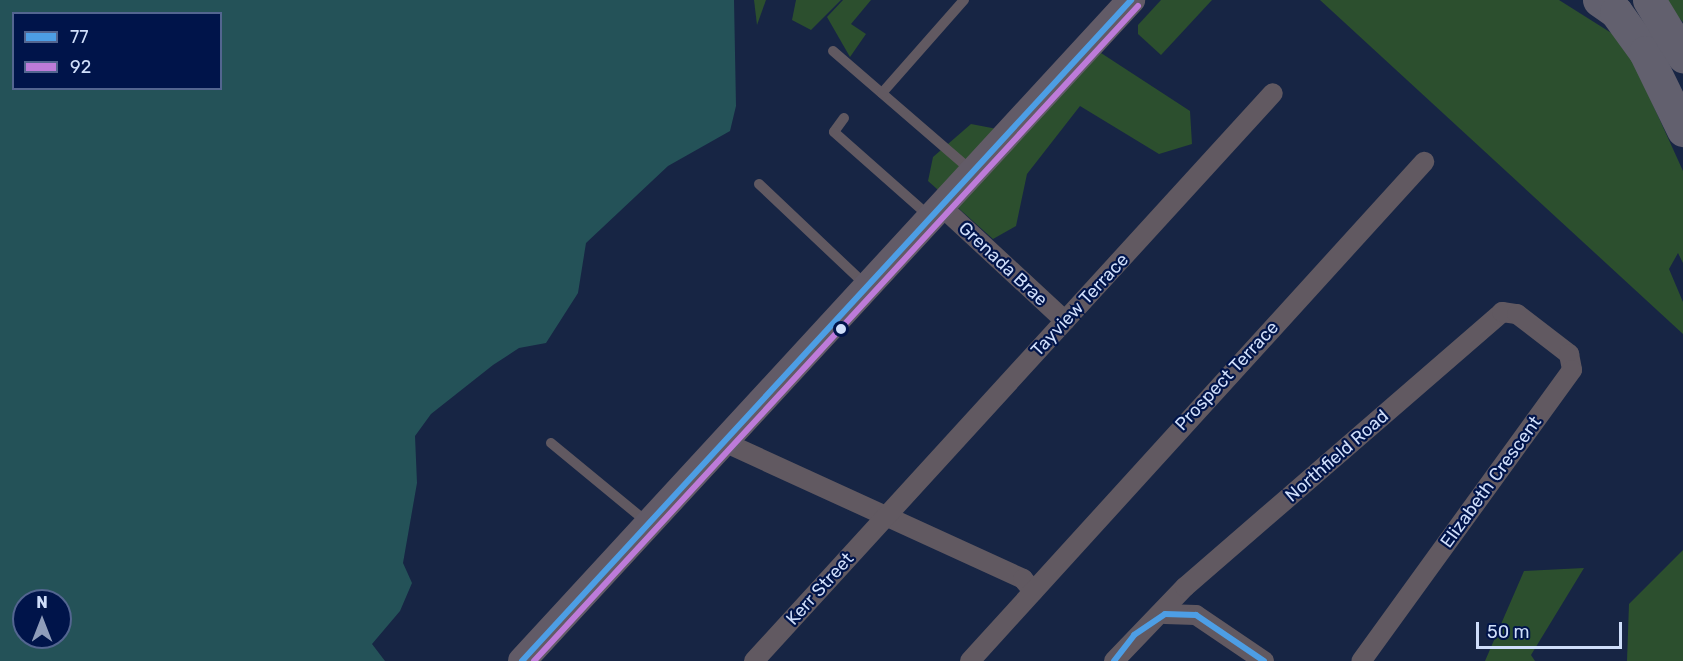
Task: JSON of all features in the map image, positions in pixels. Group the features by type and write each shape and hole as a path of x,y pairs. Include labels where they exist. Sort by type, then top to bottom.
{"highway":[{"path":"1599,0 1616,12 1645,52 1683,130"},
{"path":"1649,0 1683,56"}],"main road":[{"path":"522,661 651,525 724,442 1131,0"}],"street":[{"name":"Tayview Terrace","path":"885,516 1273,93"},
{"name":"Prospect Terrace","path":"970,661 1424,162"},
{"name":"Grenada Brae","path":"936,211 1065,321"},
{"name":"Northfield Road","path":"1165,614 1185,587 1502,312 1517,314"},
{"name":"Elizabeth Crescent","path":"1361,661 1572,370 1569,354 1517,314"},
{"path":"724,442 1023,579 1033,591"},
{"name":"Kerr Street","path":"754,661 885,516"},
{"path":"1114,661 1134,634 1165,614 1196,615 1264,661"}],"lane":[{"path":"882,93 964,0"},
{"path":"833,51 973,171"},
{"path":"844,118 834,132 936,211"},
{"path":"759,184 867,286"},
{"path":"551,443 651,525"}],"shaded area":[{"path":"0,0 734,0 736,106 730,131 668,166 586,243 578,293 546,343 519,348 493,365 431,414 415,436 417,483 403,563 412,583 400,611 372,644 385,661 0,661"},
{"path":"754,0 766,0 757,25"},
{"path":"796,0 841,0 811,30 792,20"},
{"path":"843,0 871,0 851,24 866,34 850,57 827,17"},
{"path":"1161,0 1212,0 1161,55 1138,34 1138,25"},
{"path":"1320,0 1559,0 1613,34 1634,63 1683,171 1683,263 1678,253 1669,269 1683,302 1683,334"},
{"path":"1667,0 1683,0 1683,22 1677,16"},
{"path":"1101,53 1190,111 1192,144 1159,154 1080,106 1027,174 1016,226 993,239 928,181 933,157 971,124 1018,133"},
{"path":"1683,550 1683,661 1627,661 1629,604"},
{"path":"1584,568 1531,655 1535,661 1485,661 1524,571"}],"transit line":[{"name":"77","path":"522,661 1131,0"},
{"name":"92","path":"534,661 1138,6"},
{"name":"77","path":"1114,661 1134,635 1165,614 1196,615 1264,661"}]}
